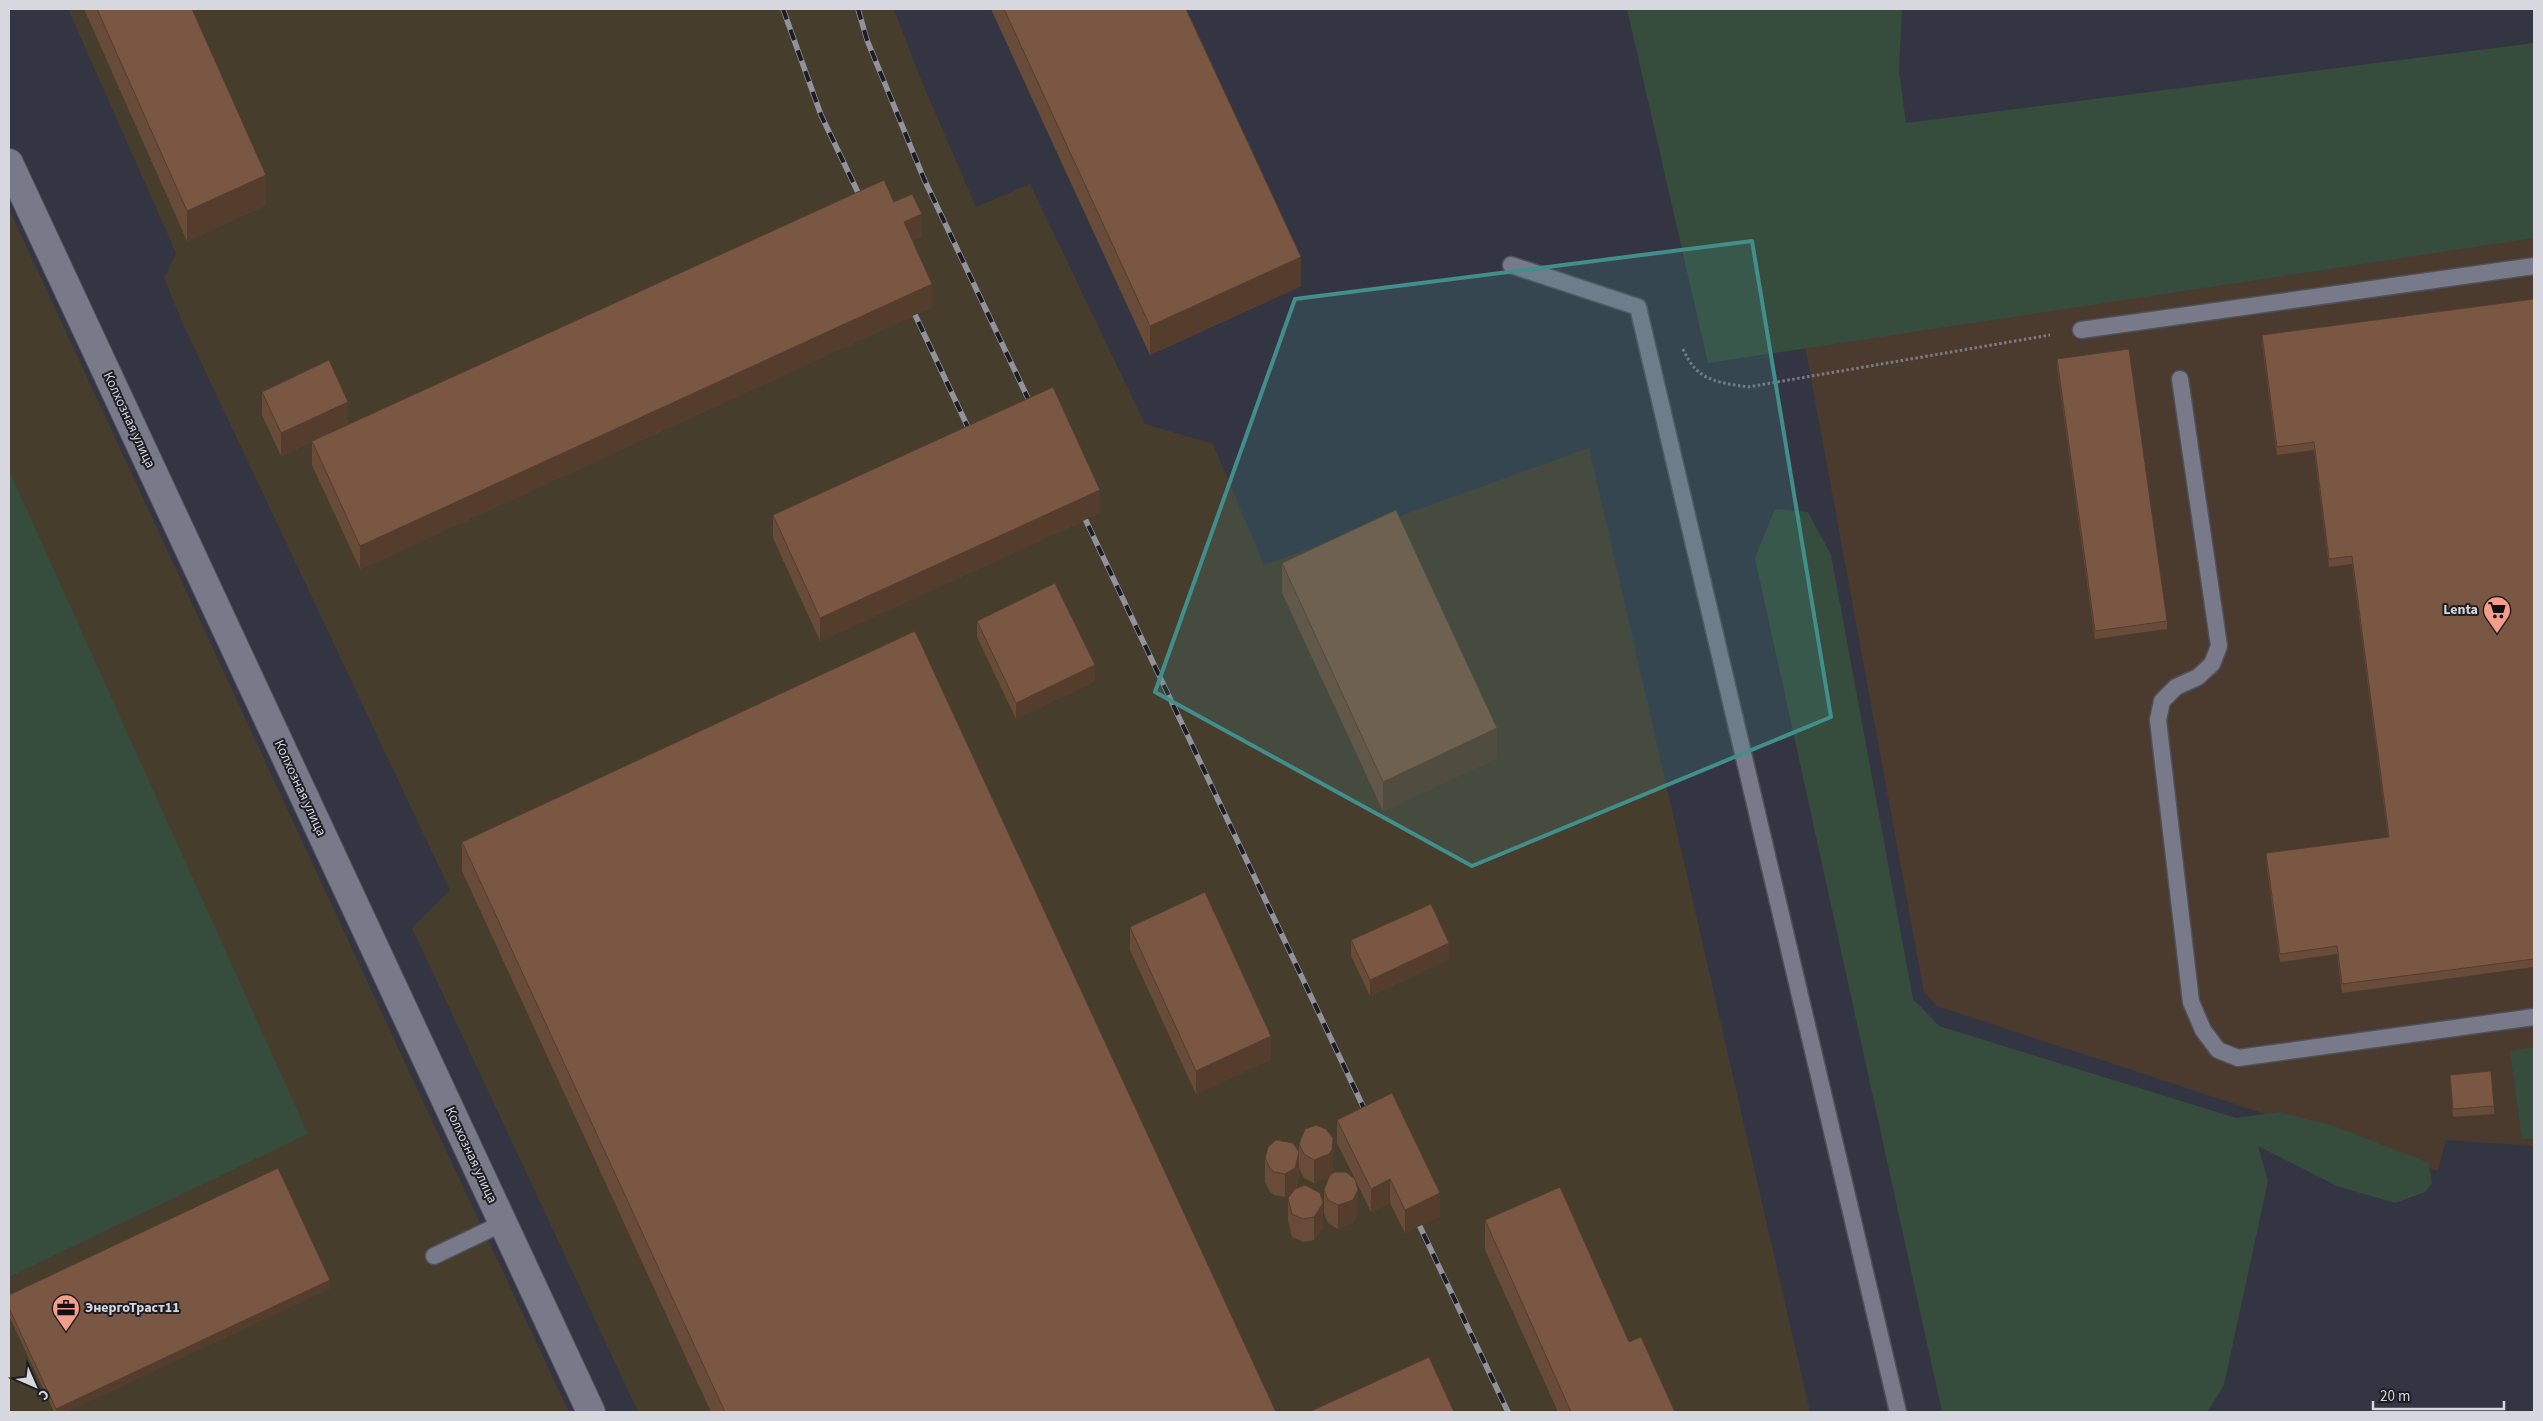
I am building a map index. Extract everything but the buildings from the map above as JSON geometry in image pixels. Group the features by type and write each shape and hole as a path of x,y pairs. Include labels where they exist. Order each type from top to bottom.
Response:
{"street":[{"name":"Колхозная улица","path":"9,163 591,1412"}],"lane":[{"path":"1512,265 1638,307 1898,1412"},
{"path":"2081,330 2534,266"},
{"path":"2180,379 2219,646 2212,664 2198,677 2176,687 2162,701 2158,720 2191,1002 2203,1030 2218,1050 2238,1058 2534,1018"},
{"path":"434,1256 503,1223"}],"path":[{"path":"1680,342 1690,366 1711,381 1748,387 2081,330"}],"highlighted area":[{"path":"1752,241 1831,717 1472,866 1155,692 1295,299"}],"shaded area":[{"path":"68,9 894,9 922,82 976,207 1030,184 1145,424 1213,444 1264,565 1589,448 1810,1412 638,1412 412,928 450,890 183,324 164,278 176,253"},
{"path":"2534,105 2534,1146 2446,1140 2438,1171 1937,1006 1924,992 1783,226"},
{"path":"9,209 413,1080 569,1412 9,1412"}],"green space":[{"path":"1627,9 1902,9 1899,71 1906,123 2534,43 2534,238 1708,363"},
{"path":"9,470 308,1134 9,1277"},
{"path":"1775,509 1808,512 1831,555 1913,999 1939,1026 2236,1118 2279,1112 2334,1126 2429,1163 2432,1183 2425,1192 2395,1203 2337,1186 2258,1146 2268,1181 2224,1385 2207,1412 1942,1412 1755,558"},
{"path":"2534,1047 2534,1139 2522,1139 2510,1051"}],"railway":[{"path":"783,9 821,115 864,205"},
{"path":"858,9 867,40 924,179 1034,411"},
{"path":"909,302 973,438"},
{"path":"1079,506 1369,1119"},
{"path":"1414,1214 1508,1412"}],"place":[{"name":"Lenta","path":"2497,634"},
{"name":"ЭнергоТраст11","path":"66,1332"}]}
